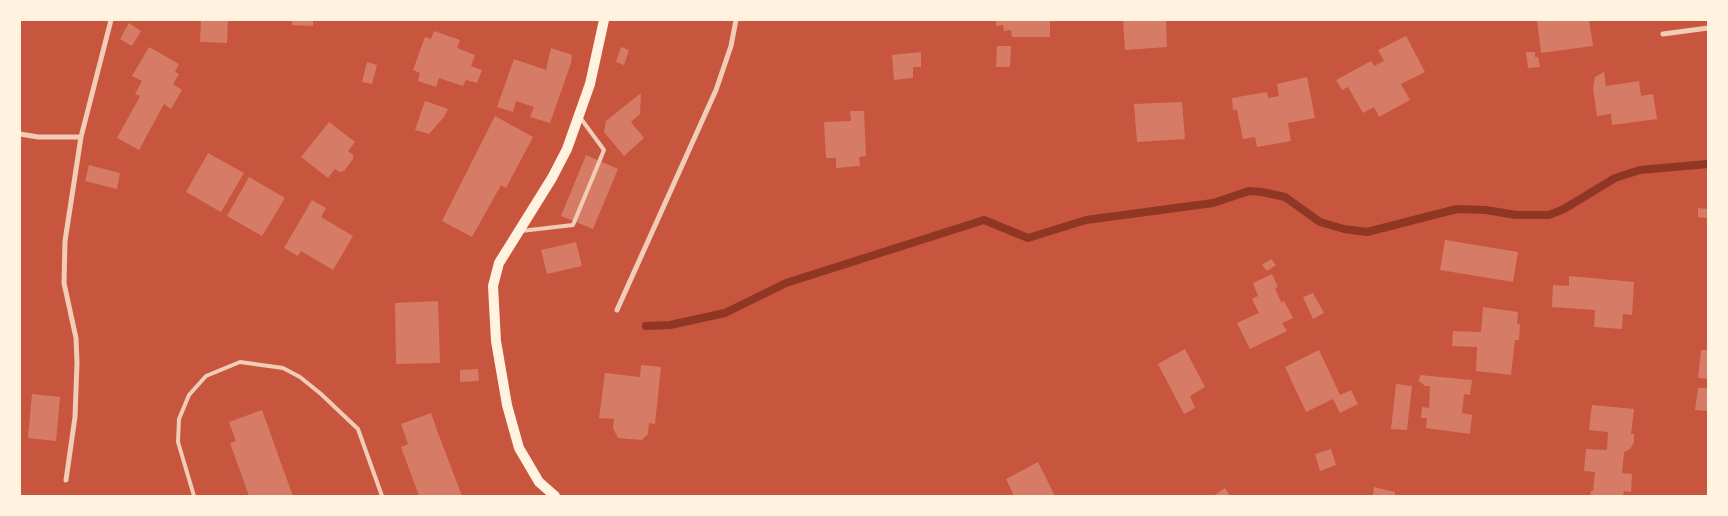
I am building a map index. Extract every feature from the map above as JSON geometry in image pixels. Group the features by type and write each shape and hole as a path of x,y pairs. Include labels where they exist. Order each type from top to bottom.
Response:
{"main road":[{"path":"556,496 539,482 519,448 507,405 496,341 493,286 499,263 552,178 567,149 590,84 604,23"}],"street":[{"path":"66,480 75,417 76,338 64,283 65,241 82,137 112,20"},
{"path":"618,310 716,90 731,46 736,20"},
{"path":"1663,34 1708,28"},
{"path":"20,134 38,137 82,137"}],"lane":[{"path":"519,231 573,225 604,150 579,116"},
{"path":"194,496 178,442 179,420 189,395 206,376 240,362 283,368 300,377 321,394 358,429 382,496"}],"building":[{"path":"201,20 228,20 227,43 200,42"},
{"path":"292,20 313,20 313,26 292,25"},
{"path":"996,20 1050,20 1050,37 1012,37 1011,30 1004,31 1003,25 996,26"},
{"path":"1123,20 1166,20 1167,47 1125,50"},
{"path":"1537,20 1589,20 1593,46 1541,53"},
{"path":"129,23 141,31 132,46 120,39"},
{"path":"434,31 460,40 457,48 475,55 471,66 482,70 477,83 466,80 463,86 439,78 436,87 418,81 420,73 413,70 425,37 431,39"},
{"path":"1406,36 1425,72 1401,84 1410,100 1379,117 1374,107 1363,113 1348,87 1342,90 1336,80 1371,61 1374,66 1384,61 1378,50"},
{"path":"997,46 1011,46 1010,67 996,67"},
{"path":"149,47 179,64 175,72 179,74 173,84 182,90 171,109 164,104 139,150 117,138 140,96 135,94 142,81 132,76"},
{"path":"621,47 629,50 624,65 616,62"},
{"path":"551,48 572,55 571,63 550,123 530,117 534,107 516,101 513,112 497,107 514,59 546,70"},
{"path":"921,52 921,67 913,67 913,78 894,80 892,55"},
{"path":"1526,52 1535,52 1535,57 1538,57 1540,67 1528,68"},
{"path":"367,62 377,65 372,84 362,82"},
{"path":"1604,72 1606,86 1639,81 1641,96 1653,94 1657,119 1612,125 1611,114 1597,116 1593,88 1595,77"},
{"path":"1307,77 1315,118 1288,123 1291,141 1257,147 1255,137 1243,139 1237,110 1233,110 1232,98 1267,92 1268,98 1279,96 1277,84"},
{"path":"641,93 640,114 631,122 644,138 624,156 604,132 606,121"},
{"path":"425,101 448,109 444,117 429,134 415,130"},
{"path":"1182,102 1185,139 1137,142 1134,104"},
{"path":"850,111 864,111 866,156 859,157 860,166 836,168 836,158 826,158 824,122 851,121"},
{"path":"495,116 533,137 506,188 501,185 472,237 442,221"},
{"path":"329,122 355,142 348,151 353,155 353,159 344,171 339,172 335,169 328,178 301,157"},
{"path":"208,153 244,173 221,212 186,192"},
{"path":"586,155 618,169 593,229 561,216"},
{"path":"89,165 120,173 117,189 85,181"},
{"path":"249,177 285,198 262,236 227,216"},
{"path":"312,200 326,208 321,217 353,236 333,270 301,251 298,256 284,248"},
{"path":"1698,208 1708,209 1708,218 1698,217"},
{"path":"1445,240 1518,252 1513,282 1440,270"},
{"path":"576,242 582,266 547,274 541,250"},
{"path":"1271,259 1276,265 1267,271 1262,265"},
{"path":"1272,274 1278,287 1275,288 1281,302 1284,301 1293,318 1282,323 1287,331 1250,349 1237,323 1259,313 1252,299 1258,296 1253,283"},
{"path":"1569,276 1634,282 1632,315 1623,314 1622,329 1594,327 1595,310 1552,307 1553,285 1569,286"},
{"path":"1313,293 1324,313 1313,319 1303,297"},
{"path":"438,301 440,363 396,364 395,303"},
{"path":"1483,307 1518,312 1517,324 1520,324 1519,340 1515,340 1511,375 1476,371 1477,347 1452,346 1453,331 1481,332"},
{"path":"1185,349 1205,387 1190,396 1195,408 1184,414 1158,364"},
{"path":"1319,350 1340,395 1351,390 1358,404 1340,413 1333,399 1306,412 1285,367"},
{"path":"1701,350 1708,350 1708,379 1698,378"},
{"path":"641,365 661,367 655,424 649,423 648,434 642,440 618,438 613,428 614,419 599,418 605,373 640,377"},
{"path":"478,369 479,381 460,382 460,370"},
{"path":"1420,375 1472,380 1470,395 1464,394 1462,413 1472,415 1470,434 1426,428 1427,418 1421,418 1422,407 1429,408 1430,386 1425,386 1419,381"},
{"path":"1396,384 1412,386 1407,430 1391,429"},
{"path":"1698,388 1708,388 1708,411 1695,410"},
{"path":"32,394 60,397 56,441 28,438"},
{"path":"1592,405 1634,409 1631,434 1634,434 1634,443 1630,449 1624,452 1622,473 1632,474 1631,492 1624,491 1623,496 1590,496 1591,491 1593,491 1595,472 1584,471 1586,449 1607,450 1608,432 1589,430"},
{"path":"262,410 293,496 249,496 230,443 236,441 229,422"},
{"path":"431,413 462,496 419,496 401,447 408,444 401,424"},
{"path":"1331,449 1336,465 1320,471 1315,454"},
{"path":"1038,462 1055,496 1014,496 1006,479"},
{"path":"1374,487 1395,492 1395,496 1373,496"},
{"path":"1225,488 1230,496 1213,496"}],"waterway":[{"path":"646,326 670,325 725,313 786,283 984,220 1028,238 1086,220 1213,203 1249,191 1285,197 1320,222 1344,229 1367,232 1457,209 1486,210 1516,215 1549,215 1564,209 1615,178 1640,170 1708,164"}]}
